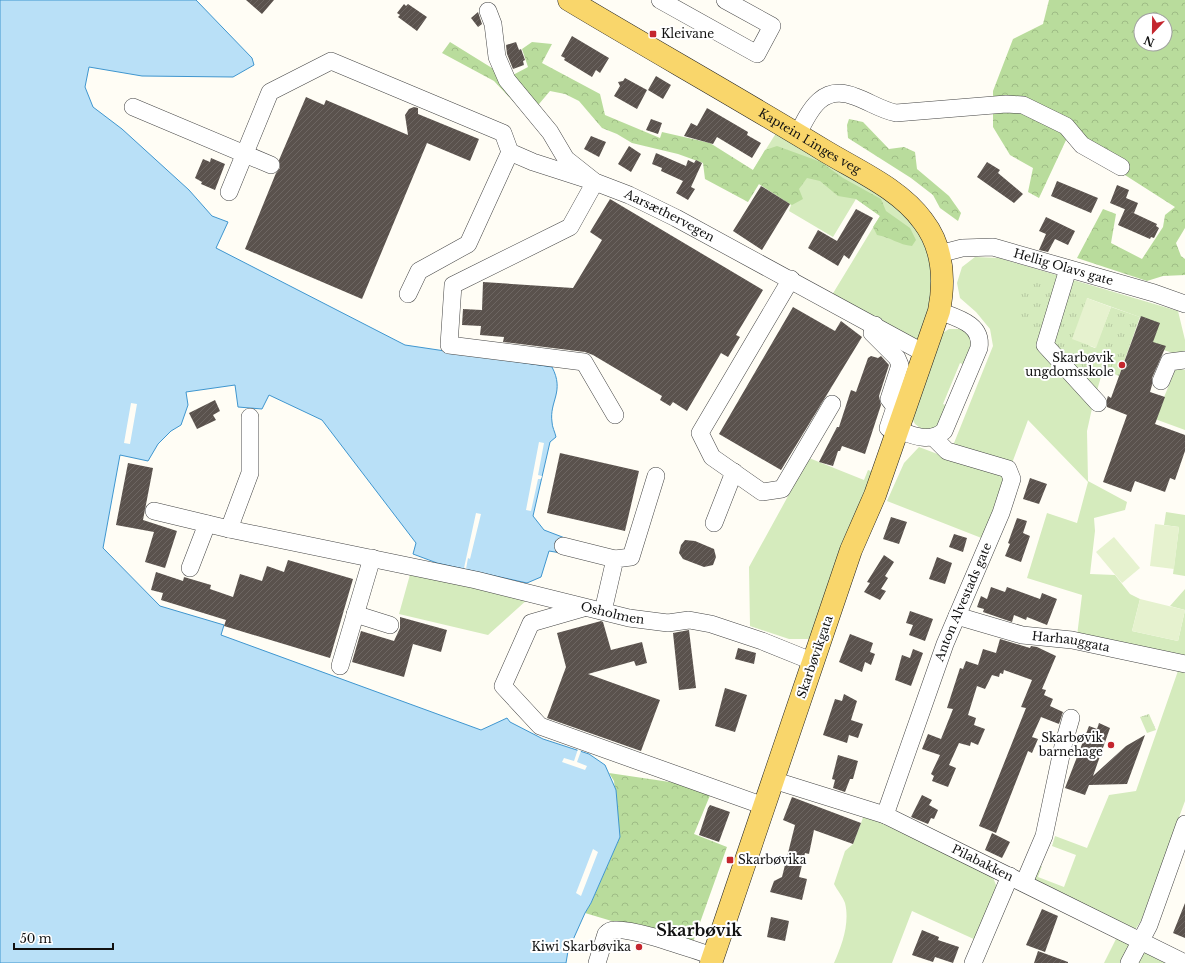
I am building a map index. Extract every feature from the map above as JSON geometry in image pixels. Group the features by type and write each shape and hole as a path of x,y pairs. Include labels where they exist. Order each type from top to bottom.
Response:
{"main road":[{"name":"Kaptein Linges veg","path":"582,3 798,134 900,198 923,221 932,234 939,254 943,279 939,311 924,353"},
{"name":"Skarbøvikgata","path":"712,960 851,550 884,470 924,353"}],"street":[{"path":"660,0 757,54 772,26 725,0"},
{"name":"Aarsæthervegen","path":"488,12 493,24 497,56 507,80 550,132 566,159 595,182 629,195 676,218 791,279 924,353"},
{"path":"228,192 270,92 331,61 503,133 510,152 468,244 420,271 408,294"},
{"path":"798,134 812,107 822,98 836,93 856,96 886,111 896,113 1006,104 1023,105 1034,109 1066,126 1082,145 1121,167"},
{"path":"133,107 271,165"},
{"path":"510,152 533,162 595,182 570,227 453,285 449,345 584,362 615,415"},
{"name":"Hellig Olavs gate","path":"939,254 962,248 993,247 1154,293 1185,304"},
{"path":"1068,269 1045,345 1098,403"},
{"path":"791,279 700,433 712,457 762,492 782,489 832,404"},
{"path":"898,430 916,436 933,438 944,431 975,360 980,345 977,333 973,327 939,311"},
{"path":"875,325 872,334 897,358 900,365 889,399 895,407 877,461 884,470"},
{"path":"1161,381 1169,362 1185,360"},
{"path":"229,529 250,473 250,417"},
{"name":"Anton Alvestads gate","path":"885,815 957,616 994,530 1010,487 1011,474 1008,468 948,451 933,438"},
{"path":"714,524 734,472"},
{"path":"563,546 615,559 632,557 656,476"},
{"name":"Osholmen","path":"154,511 229,529 476,580 584,608 668,624 689,620 711,624 762,641 814,662"},
{"path":"190,568 207,524"},
{"path":"340,666 372,558"},
{"path":"603,611 615,559"},
{"path":"584,608 531,623 503,686 540,726 764,806"},
{"path":"355,614 390,625"},
{"name":"Harhauggata","path":"957,616 1022,635 1072,640 1101,645 1185,664"},
{"path":"973,963 1017,880 1044,836 1063,746 1071,718"},
{"name":"Pilabakken","path":"773,780 885,815 1140,939 1185,963"},
{"path":"1129,963 1140,939 1149,925 1185,824"},
{"path":"598,963 606,934 612,930 621,930 644,935 712,960"}],"green space":[{"path":"1049,0 1185,0 1185,228 1176,243 1181,256 1185,259 1185,275 1163,276 1147,281 1077,258 1103,209 1116,214 1111,243 1142,259 1163,227 1165,215 1175,207 1067,138 1039,198 1028,192 1033,168 1010,155 993,127 993,91 1013,39 1043,24"},
{"path":"450,42 500,73 511,76 528,67 522,49 532,42 552,44 542,63 600,94 605,115 660,138 662,132 710,143 753,170 765,150 777,146 821,162 843,178 881,199 886,211 910,228 916,240 912,246 877,235 873,227 880,216 856,199 838,196 820,181 807,178 799,189 803,199 792,205 759,184 748,202 705,179 703,163 678,154 632,143 617,134 602,128 579,101 565,94 550,91 528,117 494,81 442,53"},
{"path":"849,119 863,122 889,149 904,147 915,152 917,169 949,196 961,213 958,221 940,208 933,195 911,178 848,138 847,125"},
{"path":"778,130 894,199 923,232 936,278 920,344 832,295 880,216 856,199 833,237 789,211 791,205 759,184 753,170"},
{"path":"975,257 999,258 1178,311 1185,340 1185,351 1176,354 1151,346 1159,324 1087,298 1093,404 1087,431 1088,481 1127,502 1125,510 1094,518 1095,531 1090,574 1115,575 1130,594 1140,599 1132,631 1178,641 1185,610 1185,660 1077,636 1082,595 1027,578 1047,513 1077,523 1088,482 1028,420 984,539 887,501 904,463 919,447 948,458 993,346 990,329 976,312 960,298 957,283 962,267"},
{"path":"1025,279 1087,298 1072,339 1095,348 1111,307 1140,317 1119,376 1103,370 1093,404 1014,315"},
{"path":"1087,298 1111,307 1096,348 1072,339"},
{"path":"949,329 960,329 974,337 967,366 960,363 943,404 950,407 938,428 924,431 915,424 909,413 941,334"},
{"path":"1176,368 1185,370 1185,430 1155,419"},
{"path":"809,458 864,480 868,470 876,473 814,639 789,639 750,626 749,567"},
{"path":"1166,512 1185,515 1185,576 1173,574 1179,527 1164,525"},
{"path":"1155,524 1179,527 1174,569 1150,566"},
{"path":"1114,537 1140,568 1122,583 1096,552"},
{"path":"411,571 528,599 488,635 399,614"},
{"path":"1185,589 1185,610 1170,606"},
{"path":"1140,599 1185,610 1178,641 1132,631"},
{"path":"1179,668 1185,670 1185,801 1141,921 1134,931 1032,879 1036,868 1042,866 1038,877 1064,887 1076,855 1052,846 1055,836 1087,848 1109,795 1136,791"},
{"path":"1149,714 1156,730 1147,733 1140,717"},
{"path":"609,773 690,785 711,793 694,834 727,847 692,945 585,913 591,903 620,837 614,781"},
{"path":"864,815 992,875 996,885 995,893 976,940 912,911 892,963 834,963 840,949 847,918 845,903 834,884 845,851 853,844"},
{"path":"1117,937 1129,945 1125,963 1104,963"},
{"path":"1142,948 1170,963 1135,963"}],"water":[{"path":"0,0 196,0 252,58 254,65 233,77 142,76 89,67 85,87 93,107 122,129 189,190 212,216 228,222 216,248 405,345 552,367 557,383 552,415 552,426 556,437 550,442 533,516 544,530 565,538 561,553 549,551 541,577 527,583 437,563 413,554 416,543 322,420 269,395 262,409 238,407 235,385 186,392 188,405 181,425 171,431 158,444 148,461 120,455 103,548 160,606 224,625 221,635 481,730 507,718 510,722 543,739 589,754 605,765 616,790 620,837 568,951 566,963 0,963"}],"pier":[{"path":"131,403 137,404 130,444 124,443"},
{"path":"539,442 544,443 538,475 542,476 541,479 538,479 531,511 526,510"},
{"path":"476,513 481,514 470,559 468,558 466,569 464,568"},
{"path":"578,749 581,751 577,762 587,766 585,770 562,762 564,758 574,761"},
{"path":"593,849 598,852 581,896 576,893"}],"building":[{"path":"246,0 274,0 262,14"},
{"path":"404,4 406,6 408,4 427,17 417,31 398,17 400,15 397,13"},
{"path":"478,12 482,24 478,27 471,18"},
{"path":"572,36 609,58 600,73 596,70 592,77 564,60 565,58 561,56"},
{"path":"516,42 519,50 521,49 525,60 523,61 524,65 513,69 507,54 506,45"},
{"path":"656,76 671,85 663,99 648,90"},
{"path":"625,78 647,90 637,109 614,96 620,86 618,82 623,81"},
{"path":"306,97 324,105 326,100 408,135 405,115 409,109 414,107 418,108 418,114 479,139 470,161 427,143 362,299 245,249 276,173 280,168 279,160"},
{"path":"707,108 748,132 747,135 761,143 752,158 717,137 713,144 684,136 691,123 697,126"},
{"path":"651,119 662,123 658,134 646,130"},
{"path":"591,136 606,142 599,157 584,149"},
{"path":"629,146 641,154 631,172 618,164"},
{"path":"656,153 686,166 688,160 694,163 696,160 702,163 691,187 695,189 688,200 676,193 683,181 661,171 662,168 652,164"},
{"path":"211,158 225,164 215,190 201,184 202,182 195,178 203,159 210,162"},
{"path":"987,162 1000,170 998,173 1023,194 1014,203 977,177"},
{"path":"1057,181 1098,198 1091,213 1051,196"},
{"path":"1117,185 1129,190 1126,198 1138,203 1134,213 1110,203"},
{"path":"761,186 790,204 762,250 733,231"},
{"path":"610,199 763,290 736,335 740,337 728,357 721,353 687,411 673,402 670,406 660,400 662,396 593,355 585,352 503,342 504,337 480,335 481,326 462,325 463,309 482,310 483,282 573,288 602,240 590,232"},
{"path":"856,209 873,218 849,259 844,255 838,266 808,248 818,230 837,241"},
{"path":"1125,209 1157,224 1156,226 1159,228 1154,238 1151,237 1150,239 1118,225"},
{"path":"1046,217 1075,231 1068,245 1055,239 1048,252 1039,250 1046,234 1039,231"},
{"path":"793,307 835,331 841,321 862,337 781,470 719,434"},
{"path":"1141,316 1160,323 1153,342 1166,346 1152,378 1150,392 1165,397 1155,424 1185,435 1185,451 1175,480 1170,478 1165,492 1135,481 1131,492 1103,482 1127,415 1107,407 1107,399 1108,396 1111,398"},
{"path":"871,356 878,358 881,356 889,365 879,396 881,405 865,454 842,446 840,451 838,451 833,466 819,462 837,427 839,427 851,390 856,392 868,358"},
{"path":"215,400 220,411 213,415 216,420 197,429 189,413"},
{"path":"560,453 639,471 625,531 547,513"},
{"path":"128,463 153,468 143,520 177,531 165,568 145,562 154,532 116,525"},
{"path":"1030,478 1047,484 1039,504 1023,499"},
{"path":"891,517 907,522 899,544 883,539"},
{"path":"1017,518 1027,521 1023,533 1030,536 1021,562 1005,556"},
{"path":"954,534 967,538 963,552 949,547"},
{"path":"685,540 695,541 714,549 716,557 713,565 704,567 683,559 679,553 681,545"},
{"path":"884,555 894,562 885,576 888,578 881,589 886,591 880,600 864,592 870,583 867,582"},
{"path":"937,557 952,563 945,584 929,579"},
{"path":"288,560 353,579 330,658 224,626 226,620 161,600 163,593 151,590 156,572 183,581 184,577 211,585 210,589 233,597 240,574 262,581 267,566 284,572"},
{"path":"991,587 1005,592 1007,587 1040,599 1042,593 1057,599 1047,625 1027,617 1026,620 1014,615 1012,622 983,612 984,609 977,607 981,596 987,599"},
{"path":"910,611 933,619 925,641 909,635 913,625 906,623"},
{"path":"400,617 447,630 441,652 413,644 404,677 352,662 361,631 394,641 400,628"},
{"path":"601,621 603,622 611,650 642,642 647,663 636,666 634,661 588,674 660,700 641,751 547,718 566,667 557,633"},
{"path":"689,630 696,688 679,690 673,633"},
{"path":"850,634 873,643 870,652 875,654 871,665 865,662 862,672 839,662"},
{"path":"1000,639 1030,648 1031,646 1037,647 1056,656 1042,689 1046,690 1044,695 1053,699 1050,706 1063,712 1059,724 1041,717 1032,737 1038,739 1032,753 1028,751 996,833 979,826 1026,708 1021,707 1032,680 1004,670 1003,674 1000,673 999,677 992,675 985,689 977,686 968,715 976,718 974,725 985,729 978,745 971,742 970,746 959,743 949,765 956,768 948,787 932,781 934,776 931,774 940,755 922,749 928,734 941,739 953,709 947,708 960,668 963,669 966,661 978,665 983,649 996,653"},
{"path":"738,648 756,653 754,664 735,659"},
{"path":"913,649 923,653 911,686 895,680 902,655 910,658"},
{"path":"725,688 747,695 735,732 715,726"},
{"path":"844,694 857,701 851,720 863,724 858,738 849,735 847,743 823,735 835,699 842,701"},
{"path":"1099,723 1110,728 1093,776 1126,746 1145,735 1127,784 1089,785 1085,795 1065,788 1089,726 1097,729"},
{"path":"838,755 858,761 853,779 850,779 845,792 833,788 835,780 832,779"},
{"path":"922,795 932,800 929,805 938,810 934,819 931,818 928,824 911,817"},
{"path":"792,797 861,823 853,844 814,830 809,854 805,853 799,877 807,879 802,900 770,892 774,881 782,877 795,825 783,820"},
{"path":"710,805 730,812 719,842 699,835"},
{"path":"992,833 1010,842 1002,858 985,850"},
{"path":"1185,903 1185,938 1173,933"},
{"path":"1042,909 1058,916 1045,952 1026,945"},
{"path":"771,917 789,921 785,941 767,937"},
{"path":"922,930 939,937 938,940 959,947 953,963 935,957 933,962 912,955"},
{"path":"1038,951 1068,962 1068,963 1034,963"}],"place":[{"name":"Kleivane","path":"653,34"},
{"name":"Skarbøvik ungdomsskole","path":"1122,365"},
{"name":"Skarbøvik barnehage","path":"1111,745"},
{"name":"Skarbøvika","path":"730,860"},
{"name":"Kiwi Skarbøvika","path":"639,947"}],"district":[{"name":"Skarbøvik","path":"699,930"}]}
